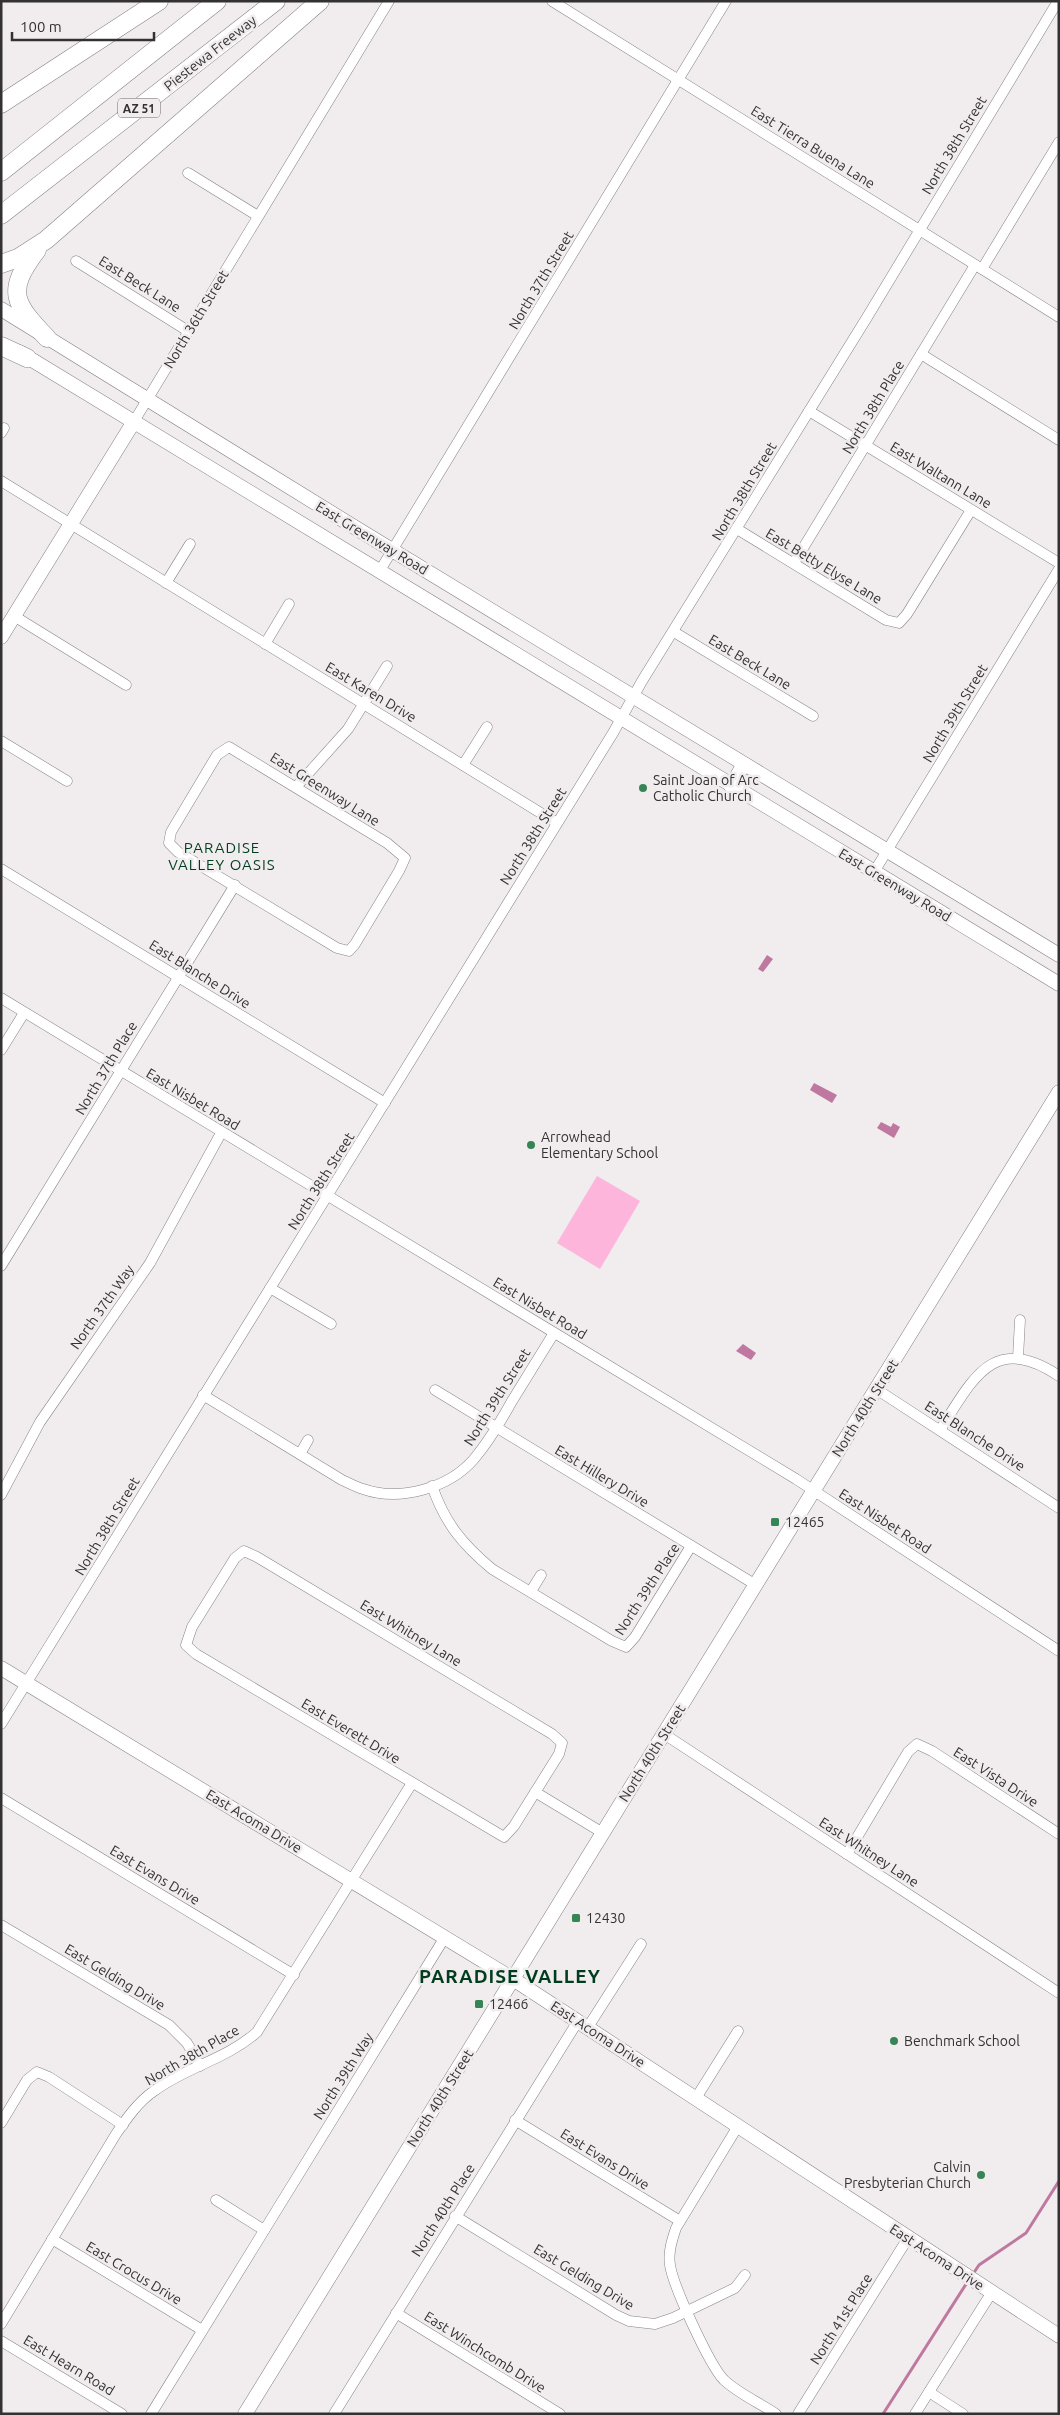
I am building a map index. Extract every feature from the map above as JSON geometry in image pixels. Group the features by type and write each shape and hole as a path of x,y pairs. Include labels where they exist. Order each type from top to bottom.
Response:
{"highway":[{"path":"1,104 159,1"},
{"name":"AZ 51","path":"1,172 217,1"},
{"name":"Piestewa Freeway","path":"1,215 276,1"},
{"path":"1,264 18,258 46,240 320,1"},
{"path":"46,240 21,274 17,292 24,313 48,338"},
{"path":"1,346 27,358"}],"main road":[{"name":"East Greenway Road","path":"1,309 392,550 1059,955"},
{"name":"East Greenway Road","path":"1,341 133,423 1059,984"},
{"name":"North 36th Street","path":"1,637 133,423"},
{"path":"731,786 744,764"},
{"name":"North 40th Street","path":"245,2414 1059,1092"},
{"name":"East Acoma Drive","path":"1,1668 513,1979 988,2290 1057,2332"}],"street":[{"name":"North 36th Street","path":"133,423 389,1"},
{"name":"East Tierra Buena Lane","path":"552,1 1059,317"},
{"name":"North 37th Street","path":"379,572 726,1"},
{"name":"North 38th Street","path":"27,1683 621,719 1058,1"},
{"name":"North 38th Place","path":"794,563 921,354 1059,142"},
{"path":"188,173 258,216"},
{"name":"East Beck Lane","path":"76,261 188,331"},
{"path":"921,354 1059,440"},
{"name":"East Waltann Lane","path":"809,411 1059,563"},
{"name":"East Karen Drive","path":"1,481 557,823"},
{"name":"East Betty Elyse Lane","path":"737,529 886,620 899,623 907,614 970,510"},
{"path":"166,583 190,544"},
{"name":"North 39th Street","path":"874,872 1059,569"},
{"path":"265,644 289,604"},
{"path":"14,616 126,684"},
{"name":"East Beck Lane","path":"674,632 813,716"},
{"path":"296,787 348,729 387,666"},
{"path":"464,765 487,727"},
{"path":"1,741 67,781"},
{"name":"East Greenway Lane","path":"229,748 296,787 387,843 405,858 400,871 349,951 337,948 178,852 169,843 171,832 217,755 229,748"},
{"name":"East Blanche Drive","path":"1,869 385,1103"},
{"name":"North 37th Place","path":"1,1266 235,885"},
{"name":"East Nisbet Road","path":"1,998 813,1490 1059,1651"},
{"path":"1,1050 24,1012"},
{"name":"North 37th Way","path":"1,1495 40,1422 155,1255 221,1133"},
{"path":"270,1288 331,1324"},
{"path":"1018,1358 1020,1320"},
{"name":"North 39th Street","path":"203,1395 300,1454 363,1489 380,1493 416,1492 445,1482 474,1459 496,1428 554,1333"},
{"path":"940,1430 976,1377 996,1362 1018,1358 1035,1361 1059,1376"},
{"name":"East Blanche Drive","path":"876,1389 1059,1508"},
{"name":"East Hillery Drive","path":"435,1390 756,1585"},
{"path":"300,1454 308,1440"},
{"path":"432,1486 438,1503 452,1530 464,1545 492,1569 531,1591 541,1575"},
{"name":"North 39th Place","path":"531,1591 612,1641 626,1646 635,1637 691,1546"},
{"name":"East Everett Drive","path":"244,1551 235,1558 192,1627 186,1645 196,1654 504,1837 514,1826 535,1792"},
{"name":"East Whitney Lane","path":"244,1551 266,1562 552,1734 562,1743 559,1754 535,1792"},
{"path":"1,1724 27,1683"},
{"name":"East Whitney Lane","path":"664,1734 1059,1992"},
{"name":"East Vista Drive","path":"847,1854 908,1752 917,1744 932,1751 1059,1834"},
{"name":"North 38th Place","path":"1,2324 123,2124 153,2091 228,2053 257,2032 412,1783"},
{"path":"535,1792 603,1833"},
{"name":"East Evans Drive","path":"1,1798 294,1974"},
{"name":"East Gelding Drive","path":"1,1925 169,2025 187,2043 200,2066"},
{"name":"North 39th Way","path":"151,2414 445,1937"},
{"name":"North 40th Place","path":"338,2412 396,2313 515,2120 641,1944"},
{"path":"696,2098 738,2031"},
{"path":"1,2123 27,2080 36,2072 49,2077 123,2124"},
{"name":"East Evans Drive","path":"515,2120 680,2221"},
{"path":"738,2126 680,2221 672,2240 670,2263 687,2312 711,2360 724,2380 776,2414"},
{"path":"216,2200 264,2230"},
{"name":"East Gelding Drive","path":"455,2216 629,2321 655,2324 687,2312 735,2288 745,2275"},
{"name":"North 41st Place","path":"798,2414 908,2238"},
{"name":"East Crocus Drive","path":"52,2239 202,2330"},
{"path":"915,2414 988,2290"},
{"name":"East Winchcomb Drive","path":"396,2313 560,2414"},
{"name":"East Hearn Road","path":"1,2341 122,2414"},
{"path":"929,2392 963,2414"}],"shaded area":[{"path":"767,955 773,959 763,972 758,969"},
{"path":"814,1083 837,1095 832,1103 810,1090"},
{"path":"881,1122 891,1127 893,1123 900,1127 894,1138 877,1128"},
{"path":"597,1176 640,1201 600,1269 557,1243"},
{"path":"743,1344 756,1353 751,1360 736,1351"}],"waterway":[{"path":"973,2274 979,2265 1026,2233 1059,2181"},
{"path":"883,2414 968,2281"}],"place":[{"name":"Saint Joan of Arc Catholic Church","path":"643,788"},
{"name":"Arrowhead Elementary School","path":"531,1145"},
{"name":"12465","path":"775,1522"},
{"name":"12430","path":"576,1918"},
{"name":"12466","path":"479,2004"},
{"name":"Benchmark School","path":"894,2041"},
{"name":"Calvin Presbyterian Church","path":"981,2175"}],"district":[{"name":"PARADISE VALLEY OASIS","path":"222,856"},
{"name":"PARADISE VALLEY","path":"510,1976"}]}
